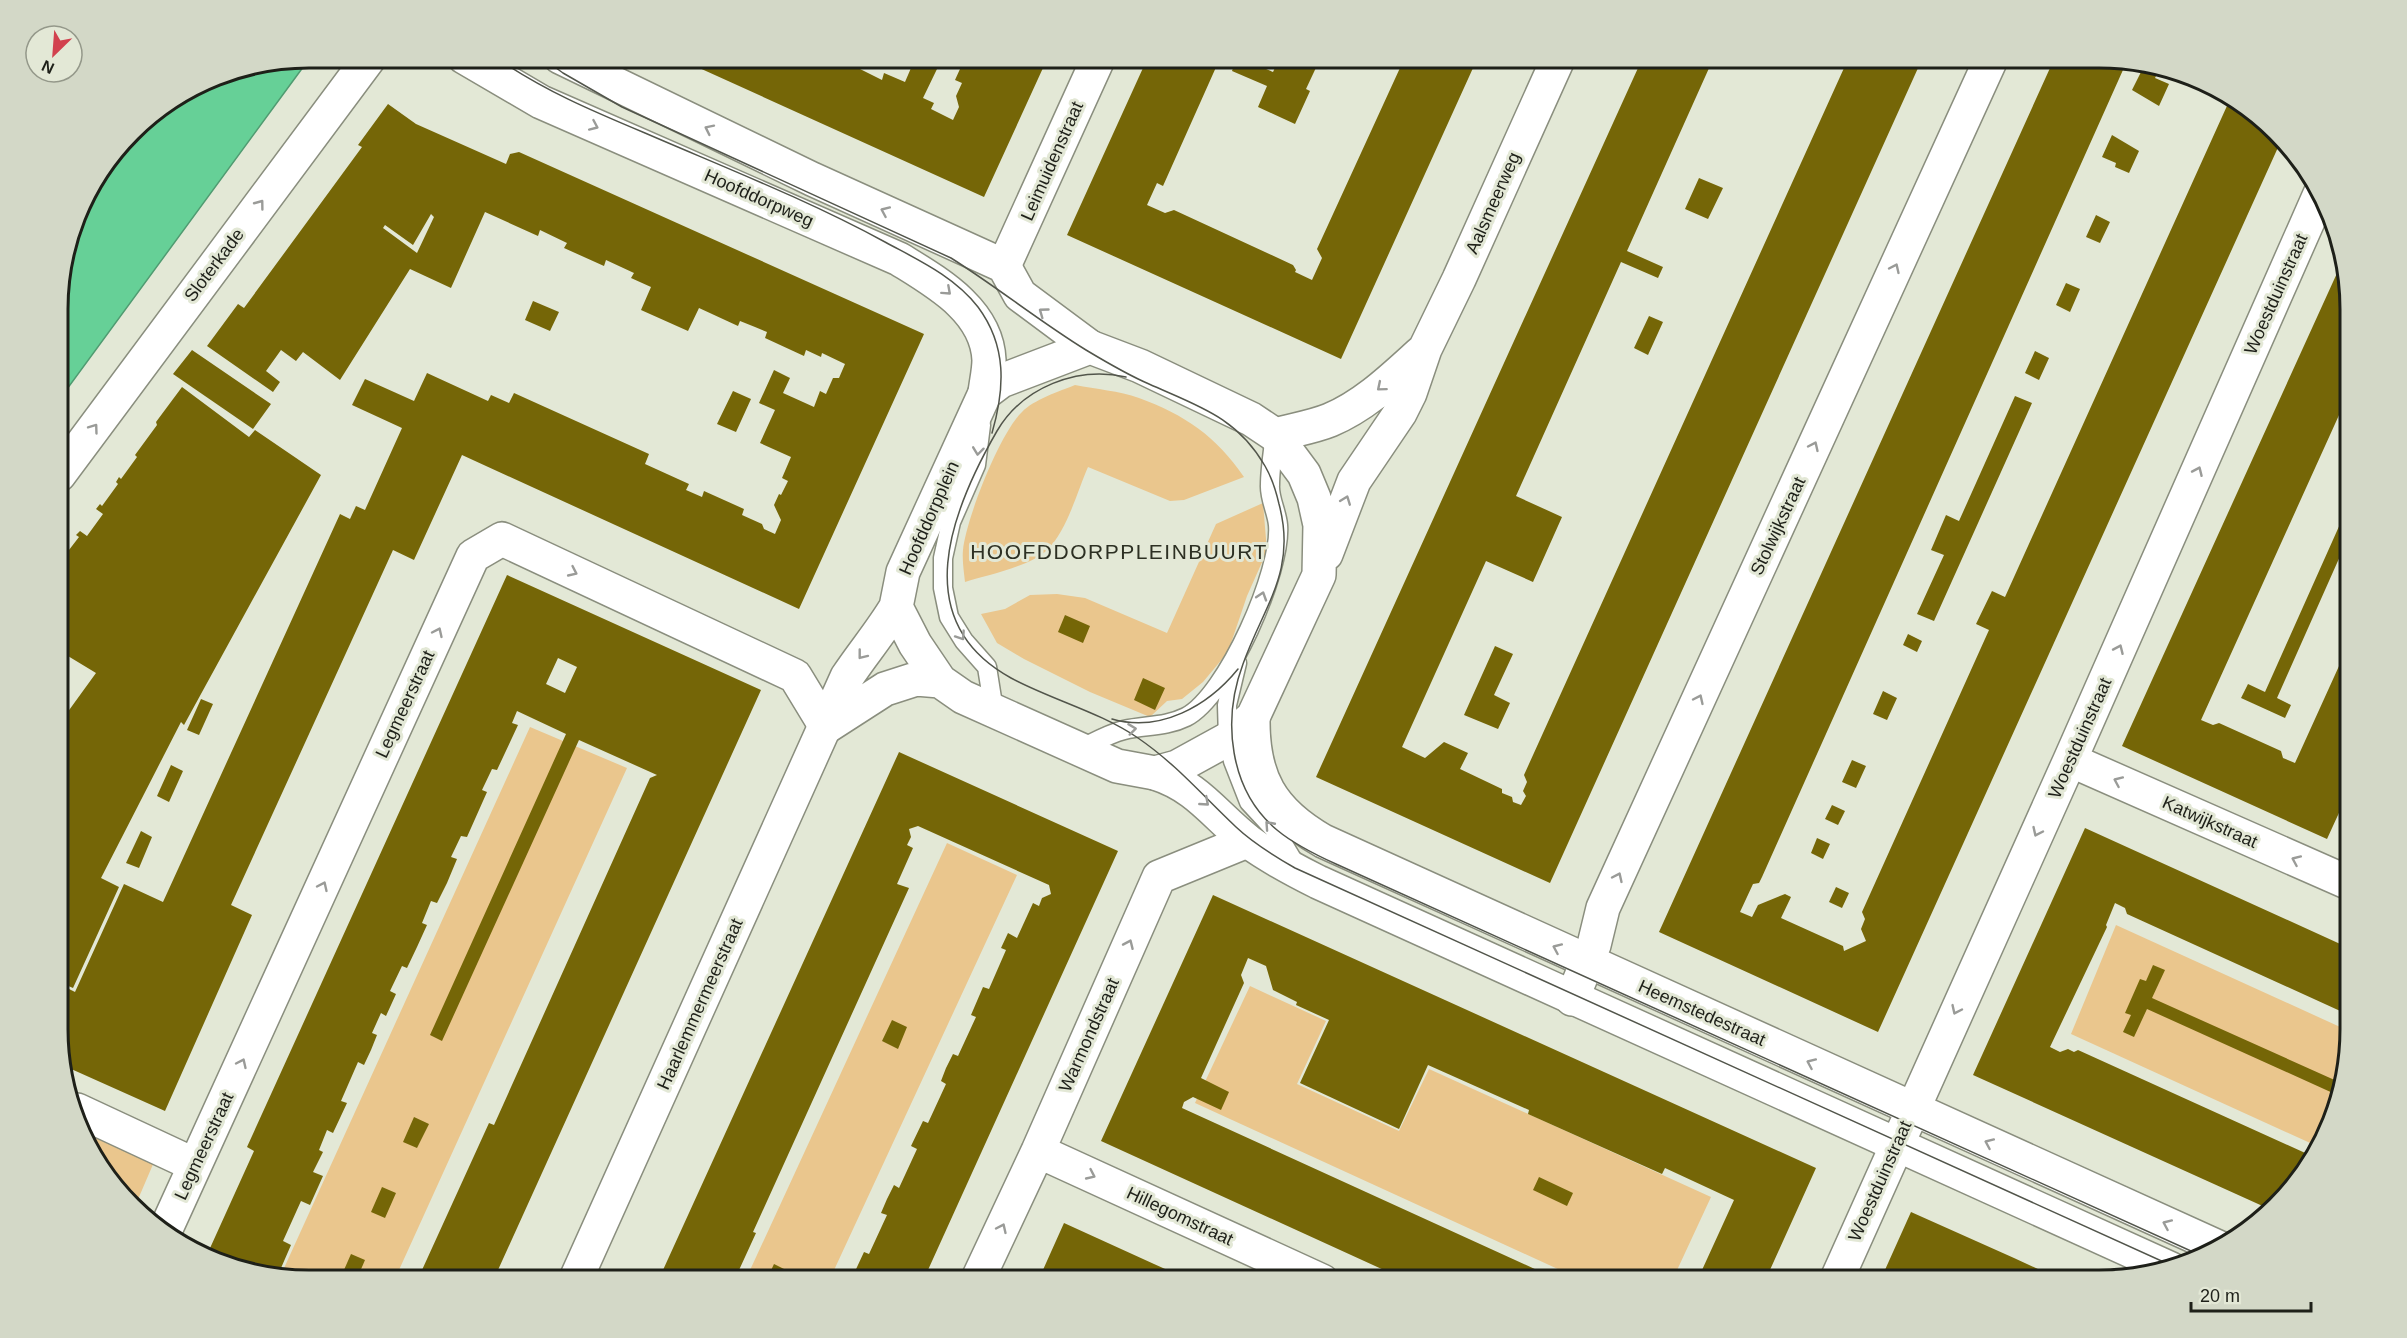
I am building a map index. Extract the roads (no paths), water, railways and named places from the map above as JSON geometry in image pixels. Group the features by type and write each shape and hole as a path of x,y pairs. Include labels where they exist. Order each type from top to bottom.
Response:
{"street":[{"name":"Sloterkade","path":"68,463 362,68"},
{"name":"Hoofddorpweg","path":"483,68 541,102 899,259 946,288 970,314 983,333 989,360 985,393"},
{"path":"583,68 812,179 1004,266 1020,295 1090,347 1140,366 1251,418 1275,435 1304,474 1314,498 1320,525 1319,575 1253,717 1228,739 1176,767 1155,773"},
{"name":"Leimuidenstraat","path":"1004,266 1094,68"},
{"name":"Aalsmeerweg","path":"1319,575 1347,496 1354,481 1400,413 1410,393 1425,349 1554,68"},
{"name":"Stolwijkstraat","path":"1572,999 1593,946 1603,908 1987,68"},
{"name":"Woestduinstraat","path":"1841,1270 1918,1094 2070,760 2316,204"},
{"path":"985,393 1001,381 1090,347"},
{"name":"Aalsmeerweg","path":"1275,435 1328,421 1349,411 1379,390 1425,349"},
{"name":"Hoofddorpplein","path":"896,607 903,572 985,393"},
{"name":"Legmeerstraat","path":"168,1225 473,556 502,539 795,676 826,727"},
{"path":"896,607 915,644 940,681 963,697 1117,766 1155,773 1187,786 1247,841 1301,874 1572,999 1891,1158 2156,1263"},
{"name":"Haarlemmermeerstraat","path":"581,1270 847,677 862,654 879,636 896,607"},
{"path":"826,727 885,688 916,679 940,681"},
{"name":"Heemstedestraat","path":"1253,717 1253,741 1262,782 1267,792 1287,816 1303,830 1323,841 1593,946 1918,1094 2210,1243"},
{"name":"Katwijkstraat","path":"2070,760 2340,879"},
{"name":"Warmondstraat","path":"982,1270 1038,1151 1159,877 1247,841"},
{"path":"82,1112 195,1165"},
{"name":"Hillegomstraat","path":"1038,1151 1298,1270"}],"lane":[{"name":"Hoofddorpplein","path":"985,393 976,465 951,522 943,558 943,588 949,617 964,641 987,667 994,711"},
{"path":"1078,750 1123,730 1160,726 1187,716 1207,701 1240,650 1256,615 1272,566 1278,526 1269,486 1275,435"},
{"path":"1240,650 1227,705 1228,739 1233,761 1249,802 1274,829 1301,874"}],"tram line":[{"path":"513,68 587,108 826,212 910,255 958,286 978,307 987,322 999,352 1001,384 992,433"},
{"path":"556,68 622,107 951,258 1086,350 1133,377 1215,415 1242,436 1254,449 1274,485 1283,528 1284,549 1276,587 1251,643 1236,686 1232,731 1234,753 1248,795 1261,814 1277,830 1328,861 2192,1252"},
{"path":"1126,377 1107,374 1089,375 1053,383 1036,392 1021,402 1008,416 980,462 965,495 954,529 948,563 949,596 958,627 979,654 1011,678 1092,713 1138,738 1177,769 1243,833 1295,868 2163,1262"},
{"path":"1112,719 1148,722 1182,713 1198,705 1238,669"}],"district":[{"name":"HOOFDDORPPLEINBUURT","path":"1119,552"}]}
